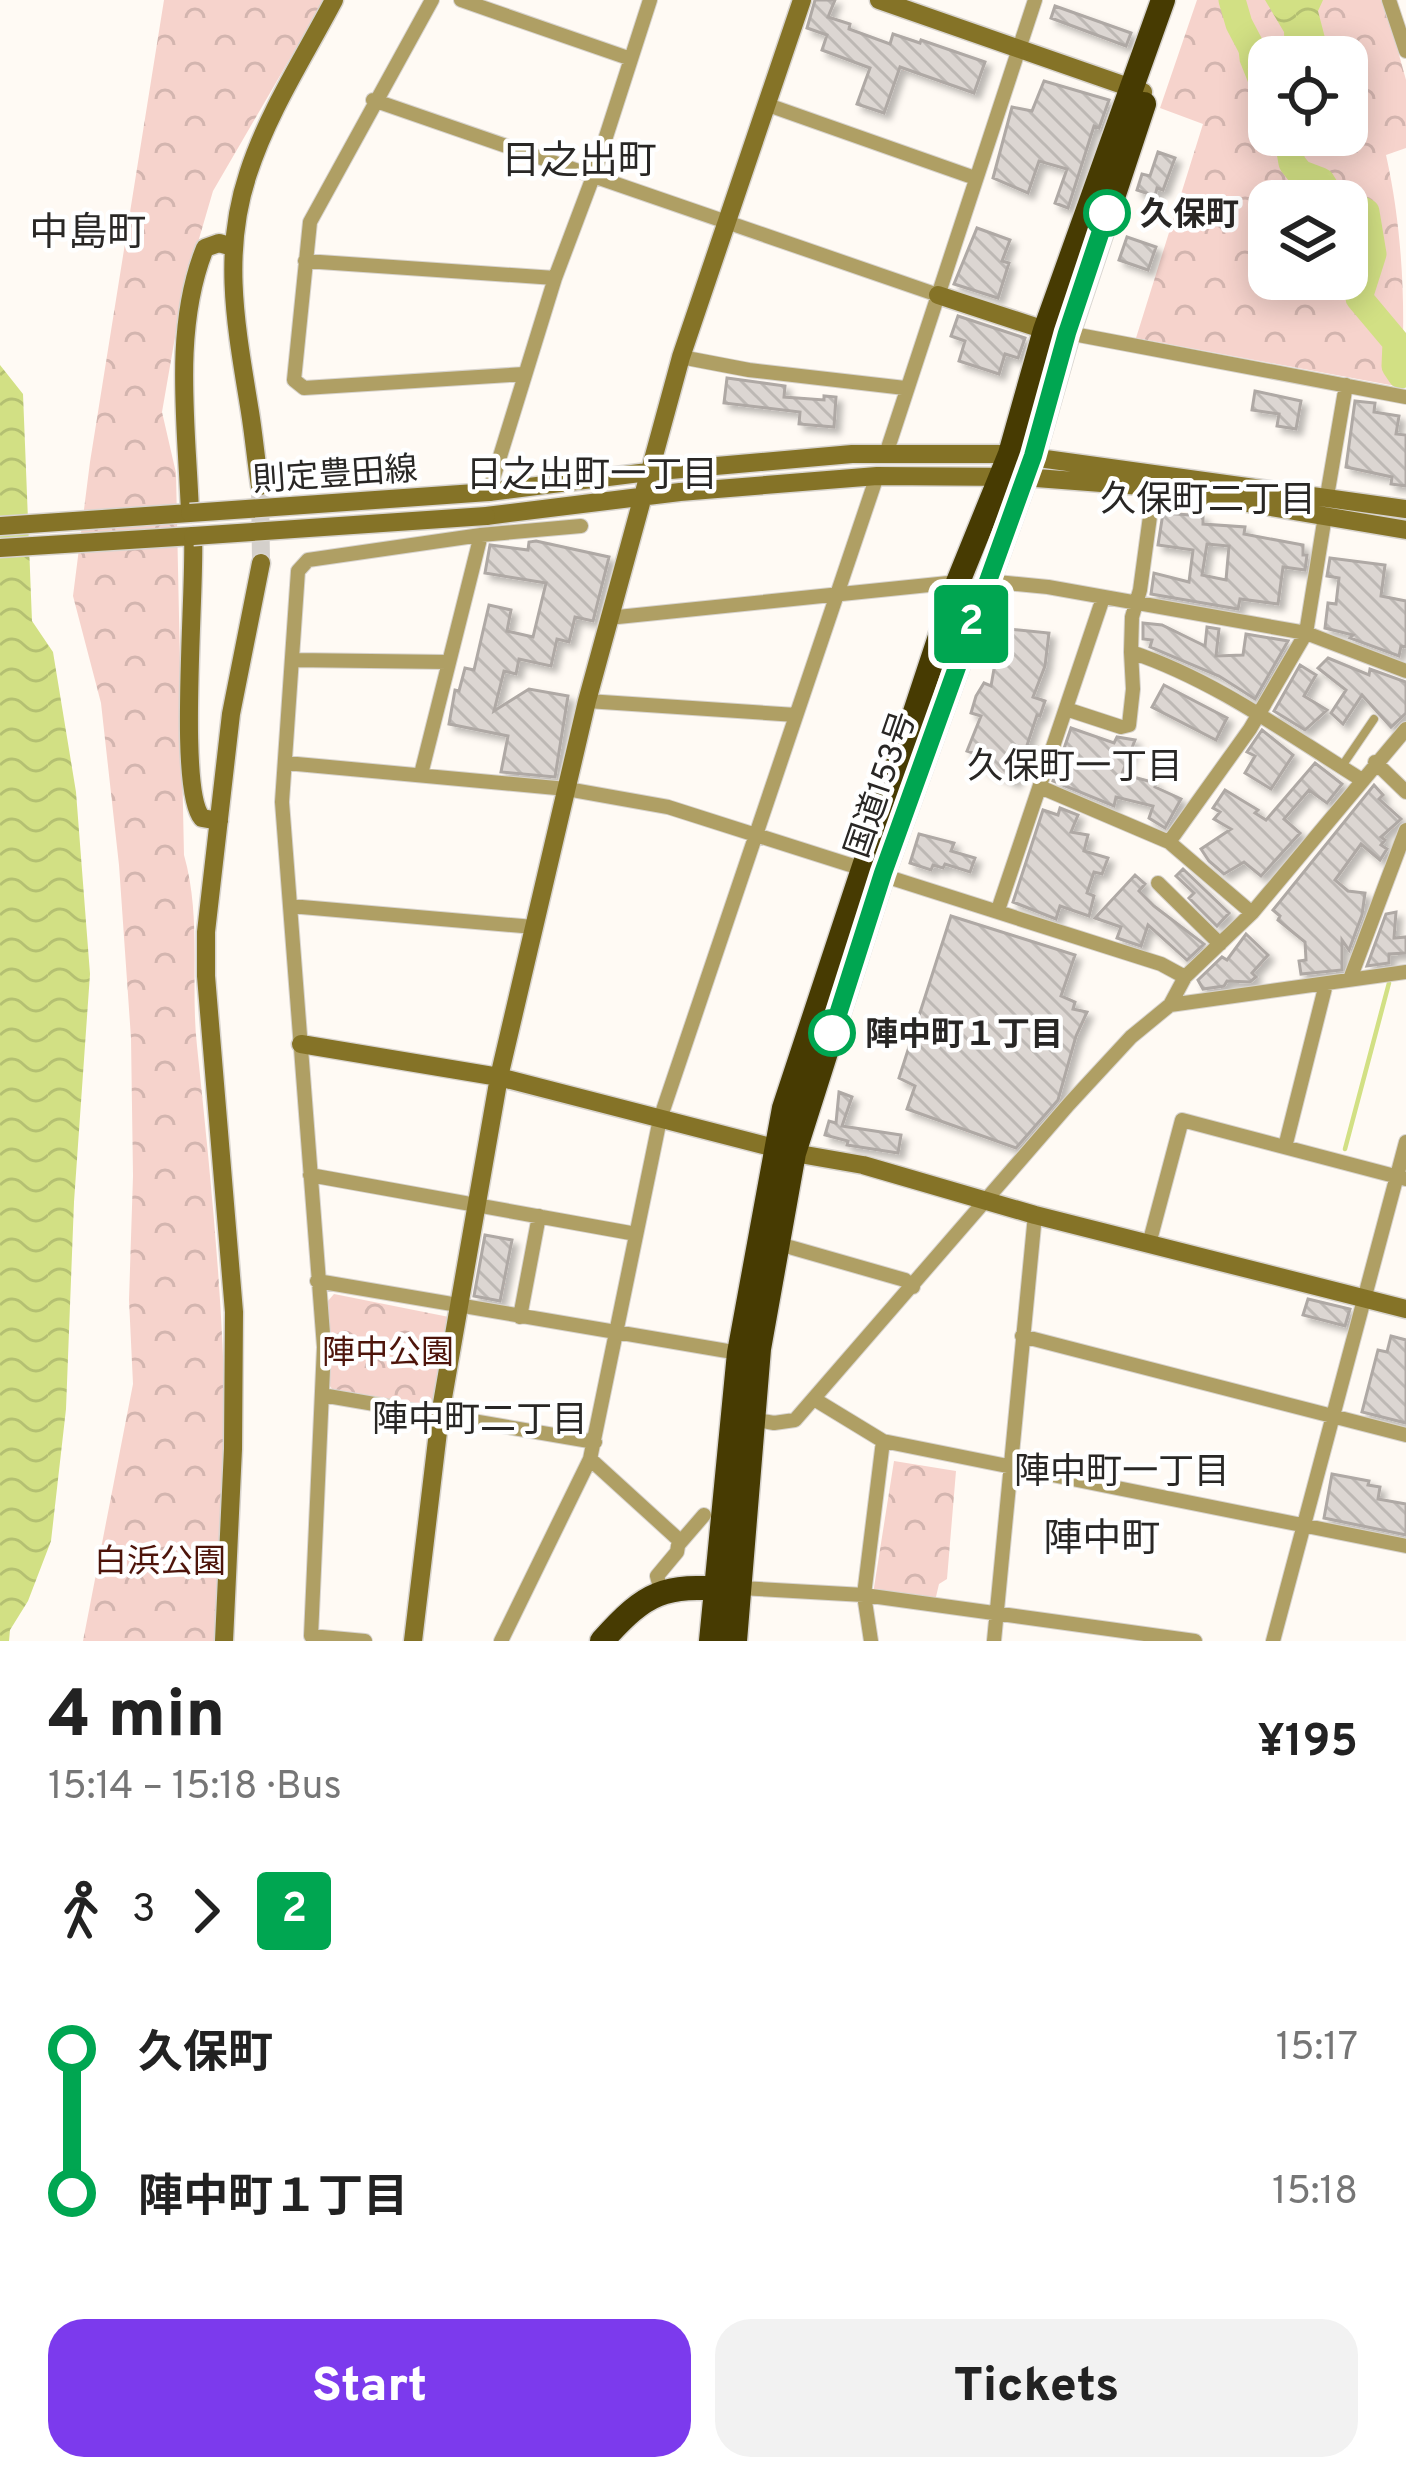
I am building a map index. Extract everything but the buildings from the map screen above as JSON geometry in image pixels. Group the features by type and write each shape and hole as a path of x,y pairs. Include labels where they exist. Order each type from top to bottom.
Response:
{"highway":[{"name":"国道153号","path":"1140,91 1163,0"},
{"name":"国道153号","path":"873,870 986,581 1056,332 1140,91 1180,0"},
{"name":"国道153号","path":"728,1588 740,1353 784,1150 958,582 1016,466"},
{"name":"国道153号","path":"728,1588 759,1349 779,1244 784,1150"},
{"path":"602,1641 629,1611 661,1591 728,1588"},
{"path":"711,1641 728,1588"},
{"path":"728,1588 735,1641"}],"street":[{"path":"260,486 238,352 233,247 242,192 262,138 334,0"},
{"path":"432,0 313,214 293,371 296,386 524,374"},
{"path":"461,0 631,59"},
{"path":"489,492 555,278 650,0"},
{"path":"413,1641 440,1415 475,1204 499,1077 587,701 681,357 802,0"},
{"path":"880,0 1140,91"},
{"path":"886,454 1035,0"},
{"path":"1389,0 1406,51"},
{"path":"374,100 727,225 1056,332 1406,397"},
{"path":"768,105 975,178"},
{"path":"190,513 184,366 188,333 206,248 219,243 233,247"},
{"path":"305,261 555,278"},
{"path":"681,357 905,388"},
{"path":"1169,842 1258,716 1306,632 1346,385"},
{"name":"則定豊田線","path":"0,526 489,492 648,472 886,454 1016,466"},
{"path":"1016,466 1326,506 1406,509"},
{"path":"1016,466 1326,506 1406,530"},
{"name":"則定豊田線","path":"0,548 484,525 642,498 1016,466"},
{"path":"501,1641 590,1459 660,1119 877,476"},
{"path":"1066,709 1121,727 1129,725 1136,603 1154,487"},
{"path":"365,1641 311,1636 324,1347 282,802 298,571 308,560 484,525 580,526"},
{"path":"421,774 484,525"},
{"path":"193,536 193,801 202,818 219,821"},
{"path":"224,1641 234,1312 206,976 231,714 261,563"},
{"path":"986,581 1306,632 1406,671"},
{"path":"608,618 958,582"},
{"path":"998,910 1102,598"},
{"path":"1131,652 1164,663 1362,780"},
{"path":"293,660 447,662"},
{"path":"587,701 796,715"},
{"path":"752,1420 795,1420 1131,1037 1170,1005 1185,977 1252,913 1406,729"},
{"path":"1375,762 1406,792"},
{"path":"286,763 567,788 668,807 998,910 1161,964 1185,977"},
{"path":"1040,787 1169,842 1252,913"},
{"path":"1350,979 1406,830"},
{"path":"1158,883 1220,944"},
{"path":"290,906 534,927"},
{"path":"1170,1005 1406,972"},
{"path":"1286,1147 1326,984"},
{"path":"301,1044 499,1077 784,1150 863,1165 1406,1310"},
{"path":"1149,1244 1182,1120 1401,1178"},
{"path":"1273,1641 1331,1416 1401,1178 1406,1142"},
{"path":"310,1175 637,1234"},
{"path":"994,1641 1035,1214"},
{"path":"520,1317 539,1216"},
{"path":"779,1244 905,1280 913,1287"},
{"path":"317,1281 740,1353"},
{"path":"1022,1336 1406,1435"},
{"path":"322,1395 595,1442"},
{"path":"814,1399 883,1441 1406,1546"},
{"path":"871,1641 864,1595 883,1441"},
{"path":"590,1459 679,1544"},
{"path":"661,1591 657,1576 704,1516"},
{"path":"728,1588 864,1595 1195,1641"}],"lane":[{"path":"1341,767 1374,719"}],"green space":[{"name":"白浜公園","path":"164,0 324,0 213,191 182,297 162,412 176,473 184,855 193,903 195,1022 224,1374 225,1476 215,1641 83,1641 133,1384 129,1300 133,1176 131,1038 119,865 101,703 73,596"},
{"path":"1197,0 1384,0 1406,80 1406,148 1386,155 1402,271 1401,387 1136,338 1203,124 1160,108"},
{"name":"陣中公園","path":"334,1294 449,1317 433,1409 333,1390 329,1385 327,1302"},
{"path":"894,1461 956,1471 947,1579 939,1584 935,1601 873,1594"}],"water":[{"path":"1265,0 1323,0 1318,11 1325,36 1284,36"},
{"path":"0,365 23,394 32,621 53,652 76,792 90,974 66,1409 51,1541 9,1641 0,1641"}],"waterway":[{"path":"1232,0 1248,41"},
{"path":"1248,45 1241,52 1248,76"},
{"path":"1291,156 1300,173 1318,180"},
{"path":"1368,224 1373,254 1368,270"},
{"path":"1361,300 1396,342 1395,366 1401,375"},
{"path":"1401,375 1406,383"},
{"path":"1345,1149 1389,983"}],"tunnel":[{"path":"260,486 261,563"}],"bus line":[{"name":"2","path":"832,1033 883,873 1033,456 1107,213"}],"place":[{"name":"久保町","path":"1107,213"},
{"name":"陣中町１丁目","path":"832,1033"}],"district":[{"name":"日之出町","path":"579,159"},
{"name":"中島町","path":"88,231"},
{"name":"日之出町一丁目","path":"592,473"},
{"name":"久保町二丁目","path":"1208,498"},
{"name":"久保町一丁目","path":"1075,765"},
{"name":"陣中町二丁目","path":"480,1418"},
{"name":"陣中町一丁目","path":"1122,1470"},
{"name":"陣中町","path":"1102,1537"}]}
